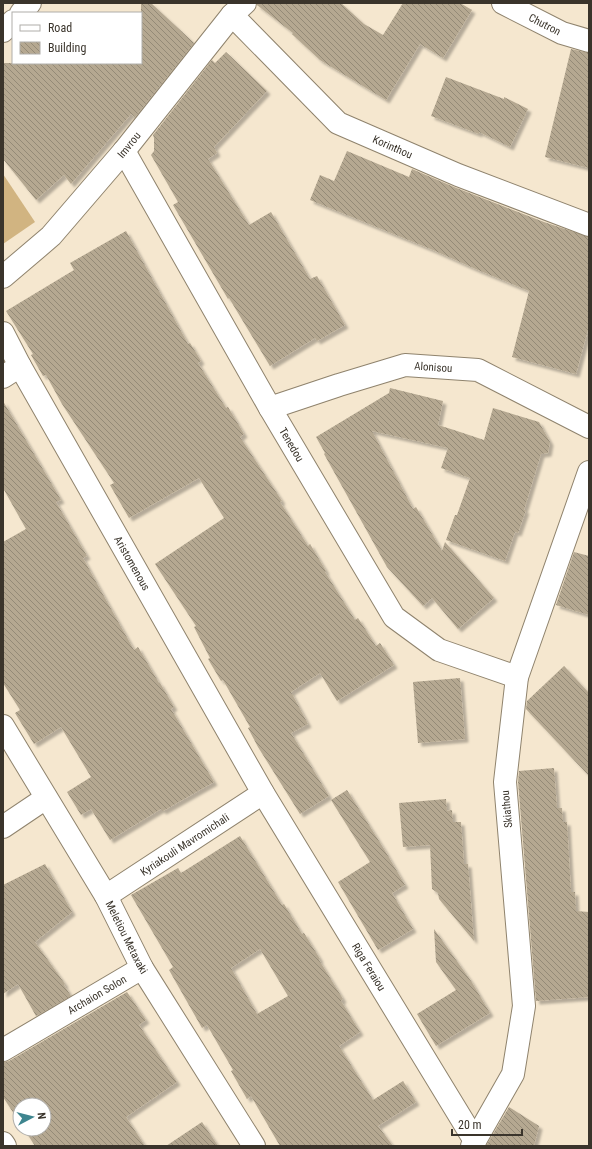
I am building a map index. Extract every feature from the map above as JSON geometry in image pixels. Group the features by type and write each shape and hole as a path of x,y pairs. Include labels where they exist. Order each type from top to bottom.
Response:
{"street":[{"path":"22,12 30,3"},
{"name":"Chutron","path":"503,3 562,33 589,40"},
{"name":"Imvrou","path":"3,277 51,236 124,150 238,9"},
{"name":"Korinthou","path":"238,9 338,123 458,175 589,225"},
{"path":"3,31 12,22"},
{"name":"Tenedou","path":"124,150 270,408 394,617 439,650 517,677"},
{"name":"Aristomenous","path":"3,333 11,372 263,793"},
{"name":"Alonisou","path":"270,408 338,385 405,365 478,370 589,427"},
{"name":"Skiathou","path":"474,1144 513,1074 524,1006 505,782 517,677 589,472"},
{"name":"Meletiou Metaxaki","path":"3,726 106,896 142,968 254,1146"},
{"name":"Kyriakouli Mavromichali","path":"106,896 263,793"},
{"name":"Riga Feraiou","path":"263,793 474,1144"},
{"path":"3,827 46,798"},
{"name":"Archaion Solon","path":"3,1050 142,968"}],"shaded area":[{"path":"3,174 35,222 3,244"}],"building":[{"path":"141,3 151,3 194,43 135,117 131,114 71,184 64,175 36,200 3,159 3,63 142,64"},
{"path":"257,3 341,3 364,24 383,35 403,3 460,3 472,10 443,58 420,44 386,100 320,60 292,34 293,33 257,5"},
{"path":"571,49 589,53 589,168 545,157"},
{"path":"226,52 267,91 214,147 217,153 208,159 249,225 271,212 310,279 317,276 345,325 317,341 315,338 270,366 229,298 228,299 173,205 178,202 151,155 154,151 153,135 212,60 215,63"},
{"path":"446,77 504,99 504,97 528,109 510,147 479,132 479,134 431,116"},
{"path":"347,151 409,177 412,169 544,222 589,237 589,326 576,374 512,357 529,291 310,200 320,175 334,181"},
{"path":"126,231 188,344 190,343 201,361 198,363 226,408 228,407 244,434 240,437 282,501 280,502 308,546 310,544 326,571 325,572 355,620 358,618 376,646 380,643 394,665 337,701 320,673 291,692 308,724 291,733 329,796 300,814 258,747 248,728 250,727 223,680 221,681 208,659 210,658 194,627 196,626 155,564 224,518 199,478 129,518 110,485 114,483 62,404 46,375 43,376 31,355 33,354 6,311 74,270 70,263"},
{"path":"390,388 443,401 438,425 484,440 493,408 539,422 550,442 548,453 541,454 524,510 526,510 518,533 515,532 505,561 446,540 455,515 457,515 470,478 441,468 448,448 372,431 413,509 416,507 442,551 445,542 494,598 458,629 432,598 423,606 387,567 316,437 389,393"},
{"path":"3,401 61,500 56,502 87,556 83,558 106,600 134,650 138,647 160,683 174,707 171,709 214,782 163,811 161,809 110,840 91,809 81,815 67,792 91,777 61,727 34,744 15,713 20,710 3,683 3,542 26,529 3,488"},
{"path":"574,552 589,556 589,615 556,605"},
{"path":"564,666 589,693 589,776 526,709 527,701"},
{"path":"460,678 465,739 418,743 413,682"},
{"path":"554,768 557,808 562,808 563,822 567,822 571,892 575,892 576,911 589,912 589,997 536,1001 518,782 519,771"},
{"path":"347,790 405,885 392,893 413,929 378,950 338,882 370,862 331,800"},
{"path":"446,799 447,811 452,810 453,822 461,822 464,864 468,864 474,941 439,899 438,893 432,889 430,845 403,847 399,803"},
{"path":"240,836 282,905 284,904 302,934 304,933 320,959 319,960 343,999 341,1001 360,1032 339,1046 373,1100 403,1081 416,1102 378,1126 393,1146 280,1146 251,1096 247,1099 231,1071 233,1070 207,1025 202,1028 169,970 173,967 131,895 178,868 181,873","holes":["260,949 288,996 257,1014 231,968"]},
{"path":"45,864 72,912 35,942 65,984 64,985 71,996 36,1016 18,984 3,994 3,885"},
{"path":"434,929 471,981 490,1013 436,1046 417,1014 456,990 436,962"},
{"path":"127,992 146,1020 139,1025 177,1082 126,1117 145,1146 35,1146 29,1137 52,1137 52,1097 12,1097 12,1111 3,1097 3,1062 9,1061"},
{"path":"509,1107 539,1126 534,1146 486,1146"},
{"path":"202,1122 218,1146 166,1146"}]}
